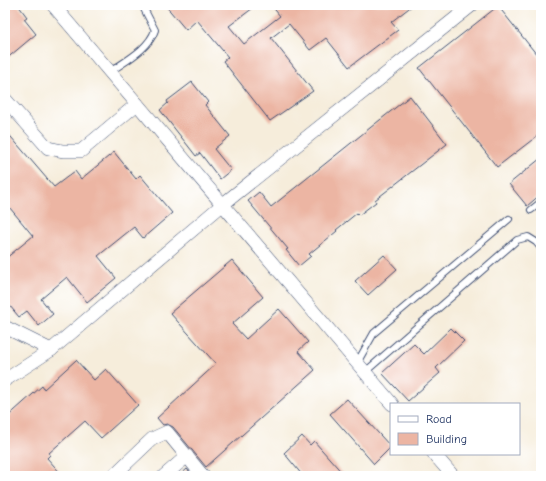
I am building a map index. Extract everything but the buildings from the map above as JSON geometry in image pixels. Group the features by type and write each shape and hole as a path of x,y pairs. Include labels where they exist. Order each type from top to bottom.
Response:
{"street":[{"path":"53,5 391,403"},
{"path":"5,380 51,350 222,204 472,5"},
{"path":"5,99 48,148 64,151 81,151 137,104"},
{"path":"5,327 51,350"},
{"path":"113,476 152,439 167,432 203,476"},
{"path":"435,455 453,476"},
{"path":"164,476 187,456"}],"lane":[{"path":"110,72 149,43 153,35 155,30 142,5"},
{"path":"531,210 541,202"},
{"path":"361,367 374,333 509,219"},
{"path":"361,367 517,240 528,237 536,242 541,248"}]}
